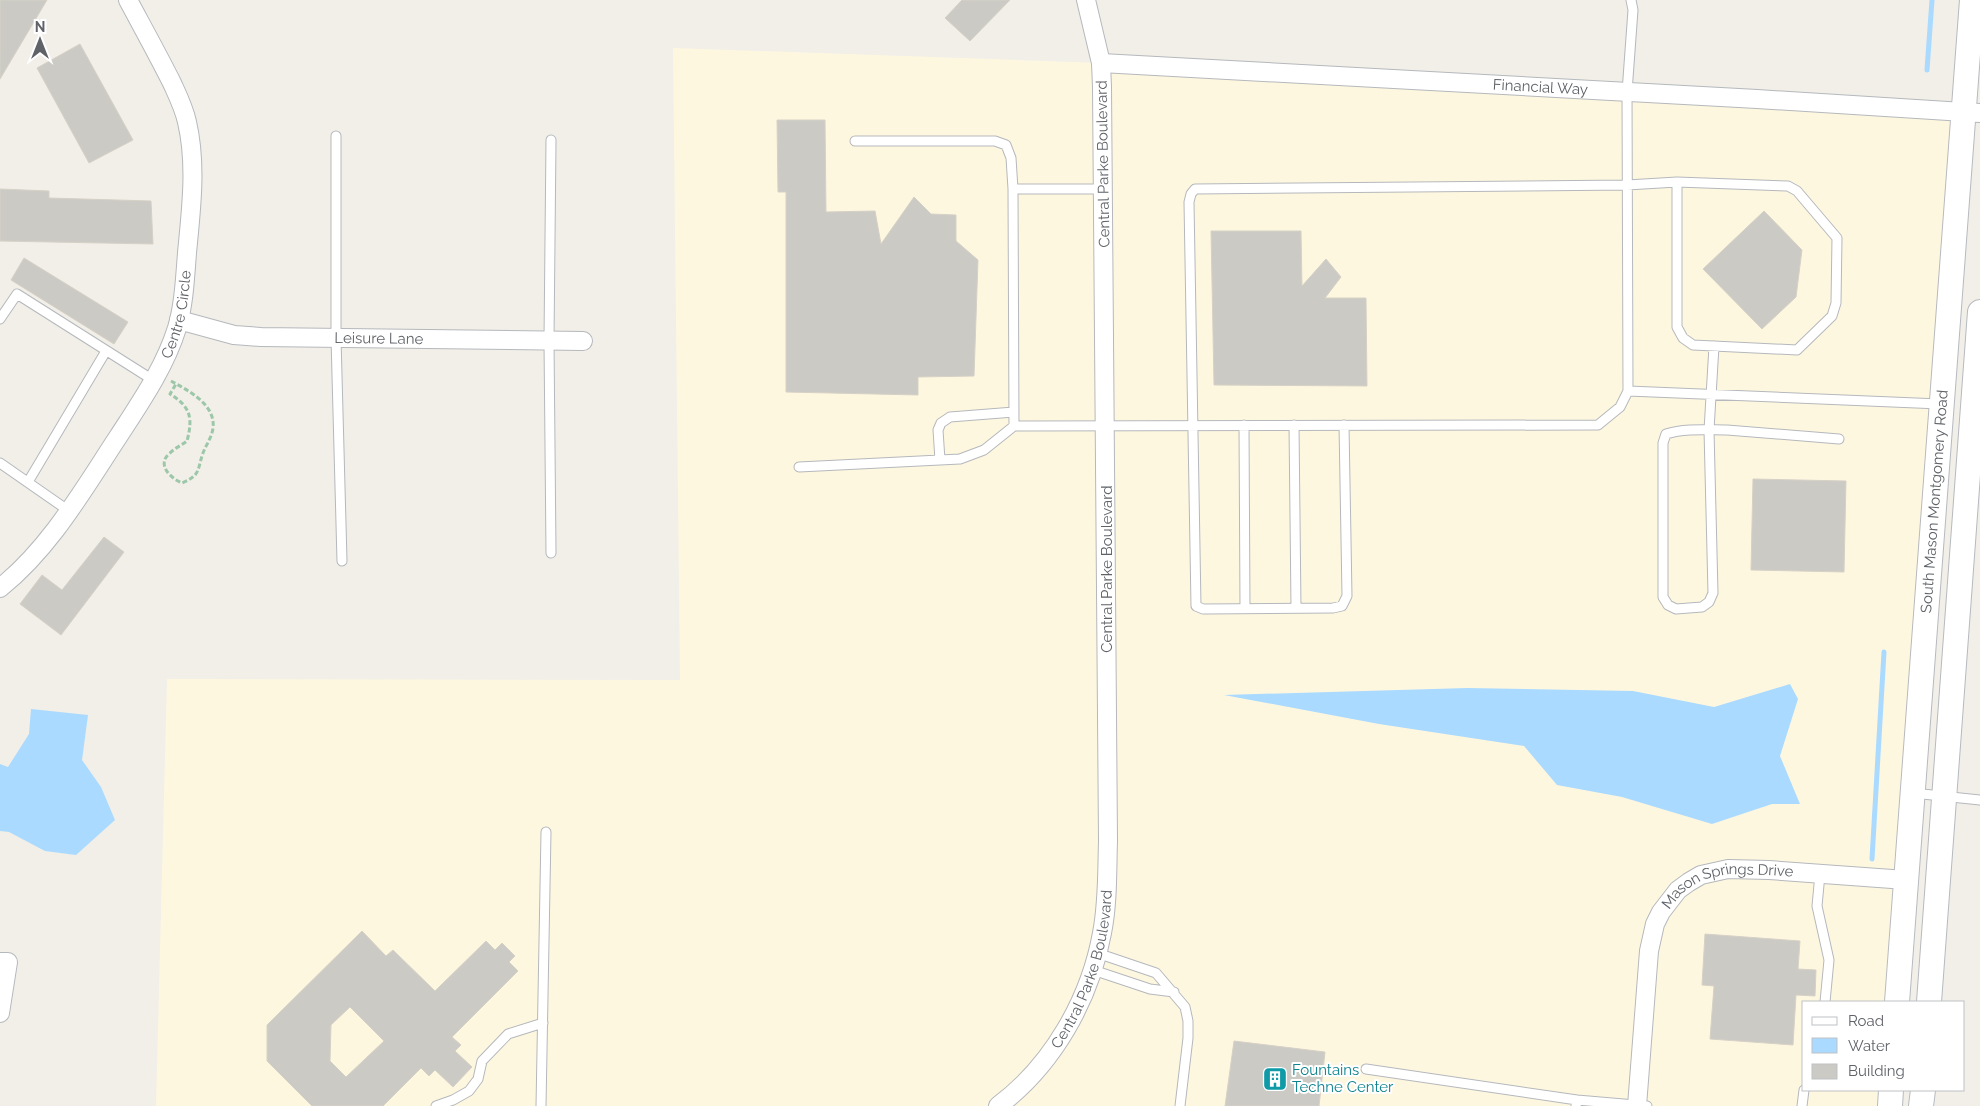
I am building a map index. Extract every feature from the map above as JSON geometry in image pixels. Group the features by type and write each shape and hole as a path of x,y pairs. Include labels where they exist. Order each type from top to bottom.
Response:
{"main road":[{"name":"South Mason Montgomery Road","path":"1897,1001 1942,404 1972,112 1972,0"},
{"name":"South Mason Montgomery Road","path":"1929,1001 1980,312"},
{"path":"1890,1106 1891,1091"},
{"path":"1921,1106 1922,1091"}],"street":[{"name":"Centre Circle","path":"0,588 21,570 47,541 69,511 155,376 168,353 179,320 184,290 190,225 193,172 192,146 183,108 161,61 128,0"},
{"name":"Central Parke Boulevard","path":"998,1106 1026,1081 1051,1052 1072,1018 1093,970 1105,906 1108,841 1104,189 1101,64 1086,0"},
{"name":"Financial Way","path":"1101,64 1972,112"},
{"name":"Leisure Lane","path":"179,320 234,335 261,337 582,341"},
{"name":"Mason Springs Drive","path":"1641,1106 1649,951 1655,924 1668,900 1688,882 1714,872 1728,870 1768,870 1906,880"},
{"path":"0,962 8,962 0,1013"}],"lane":[{"path":"799,467 960,459 984,450 1014,426 1598,425 1620,408 1628,391 1626,92 1633,10 1631,0"},
{"path":"336,136 336,338 342,561"},
{"path":"551,140 549,340 551,553"},
{"path":"855,141 995,141 1006,145 1011,158 1013,189 1014,426"},
{"path":"1344,425 1347,596 1342,606 1333,608 1202,608 1196,606 1189,202 1191,194 1196,189 1627,185 1677,182 1788,186 1797,192 1837,238 1836,303 1832,316 1797,350 1693,345 1683,338 1677,327 1677,182"},
{"path":"1013,189 1104,189"},
{"path":"0,319 16,294 106,350 155,376"},
{"path":"1714,346 1709,430 1713,593 1710,602 1702,606 1676,608 1668,605 1663,596 1663,443 1666,434 1676,431 1709,430 1727,430 1839,439"},
{"path":"28,482 106,350"},
{"path":"1628,391 1942,404"},
{"path":"940,460 938,430 941,423 950,417 1014,412"},
{"path":"1244,425 1245,608"},
{"path":"1294,425 1296,608"},
{"path":"0,463 69,511"},
{"path":"1913,793 1980,800"},
{"path":"541,1106 546,832"},
{"path":"1820,874 1817,906 1829,960 1825,1001"},
{"path":"1097,953 1156,973 1174,992 1184,1007 1188,1021 1180,1106"},
{"path":"1093,970 1150,989 1174,992"},
{"path":"436,1106 453,1100 469,1090 478,1079 482,1061 508,1034 543,1023"},
{"path":"1366,1069 1577,1103 1641,1106"},
{"path":"1802,1106 1804,1091"}],"path":[{"path":"155,376 176,384 198,398 209,410 214,427 202,454 199,472 191,479 182,483 172,479 166,472 165,461 169,454 187,441 190,430 190,416 186,406 182,401 170,394 176,384"}],"shaded area":[{"path":"673,48 1101,63 1964,112 1897,1001 1802,1001 1802,1091 1891,1091 1890,1106 156,1106 167,679 680,680"}],"water":[{"path":"1790,684 1798,699 1780,756 1800,804 1772,804 1712,824 1622,797 1557,785 1524,746 1379,724 1224,695 1467,688 1633,691 1714,707"},
{"path":"31,709 88,715 82,760 101,787 115,820 76,855 45,851 9,832 0,831 0,764 8,767 29,734"}],"building":[{"path":"0,0 47,0 0,79"},
{"path":"962,0 1010,0 970,41 945,18"},
{"path":"80,44 133,140 89,163 37,68"},
{"path":"777,120 825,120 826,212 875,211 881,244 914,197 931,214 956,215 956,241 978,260 974,376 918,377 918,395 786,392 786,192 778,192"},
{"path":"0,189 49,191 49,198 151,201 153,244 0,241"},
{"path":"1764,211 1802,250 1796,297 1762,329 1703,269"},
{"path":"1211,231 1301,231 1302,286 1326,259 1341,277 1325,298 1366,298 1367,386 1214,385"},
{"path":"24,258 128,322 114,344 11,280"},
{"path":"1753,479 1846,481 1844,572 1751,570"},
{"path":"104,537 124,552 61,635 20,604 42,575 62,590"},
{"path":"362,931 386,956 393,950 435,991 486,941 495,950 502,943 515,956 509,962 518,971 452,1037 461,1045 455,1051 472,1067 453,1087 435,1070 429,1076 421,1068 383,1106 312,1106 267,1061 267,1025","holes":["350,1007 384,1041 346,1077 330,1061 331,1025"]},
{"path":"1705,934 1800,941 1798,969 1816,970 1815,996 1796,995 1793,1045 1710,1039 1714,986 1702,985"},
{"name":"Fountains Techne Center","path":"1234,1041 1325,1052 1319,1106 1225,1106"}],"waterway":[{"path":"1927,70 1932,0"},
{"path":"1872,859 1884,652"}],"place":[{"name":"Fountains Techne Center","path":"1275,1079"}]}
